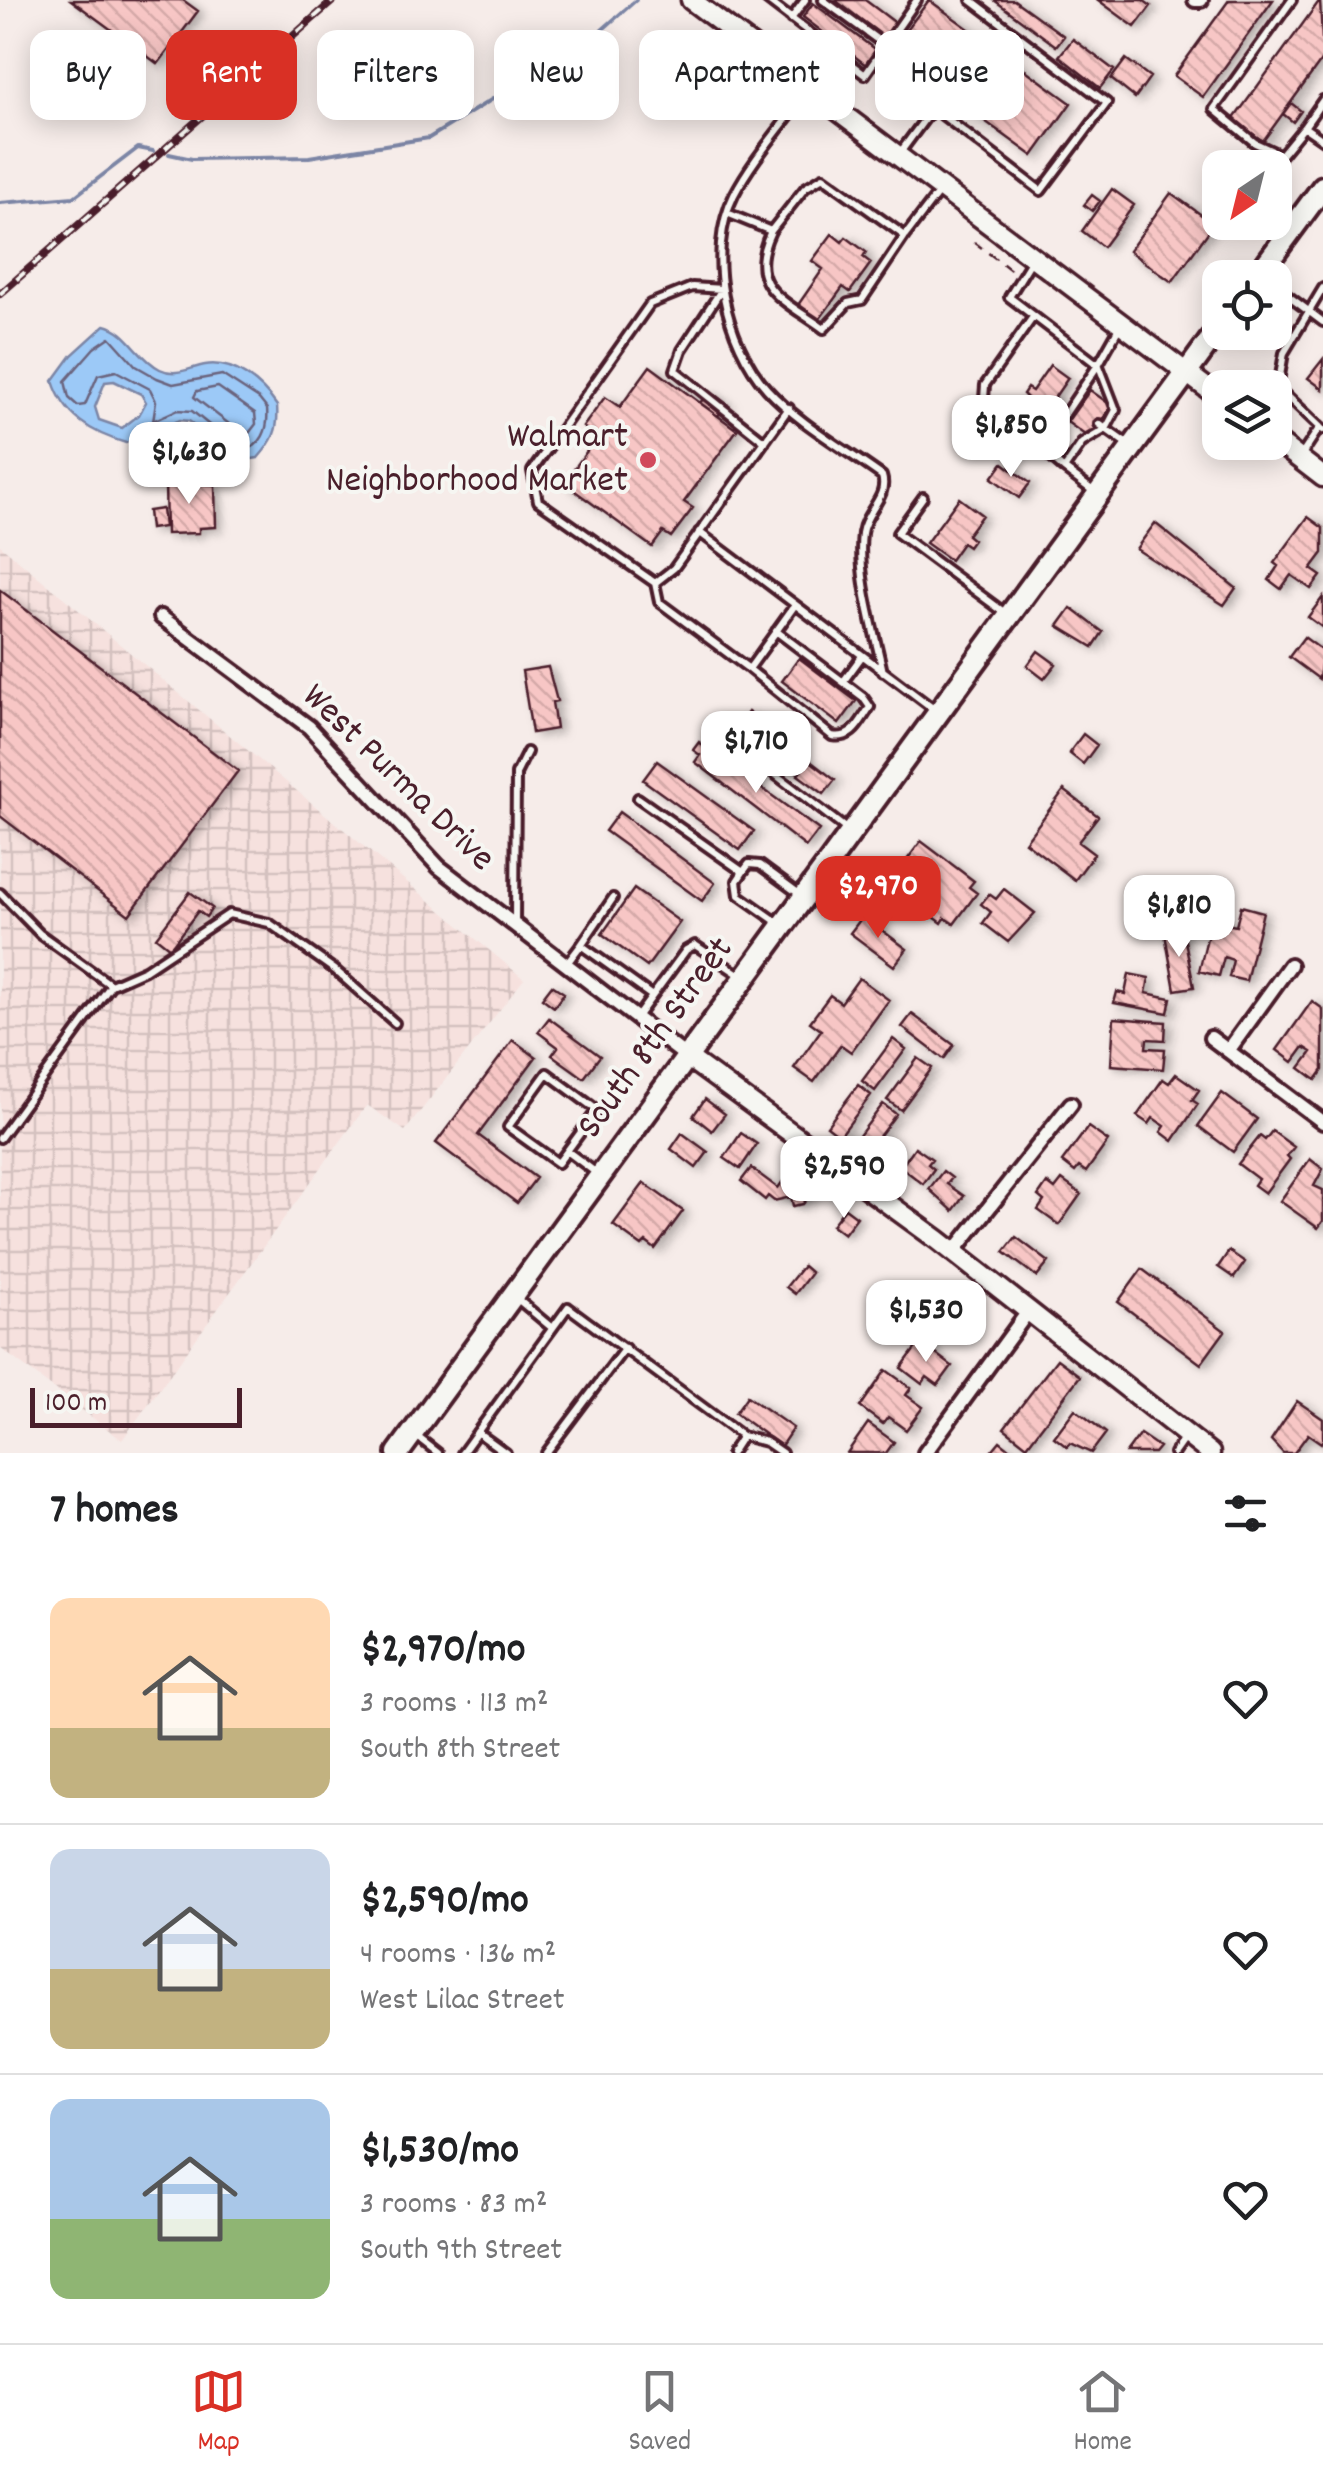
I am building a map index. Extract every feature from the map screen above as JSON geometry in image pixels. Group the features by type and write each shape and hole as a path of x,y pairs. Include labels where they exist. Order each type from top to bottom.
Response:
{"main road":[{"path":"691,0 732,30"},
{"path":"852,120 1202,384"},
{"path":"1275,260 1323,186"},
{"name":"South 8th Street","path":"398,1453 1204,350"},
{"path":"1292,453 1323,477"},
{"path":"687,1057 953,1253 1210,1453"}],"street":[{"name":"West Purma Drive","path":"161,617 308,727 405,836 513,926 687,1057"},
{"path":"1228,1050 1290,966"},
{"path":"1211,1038 1323,1122"},
{"path":"953,1253 1071,1104"},
{"path":"925,1453 1027,1312"}],"lane":[{"path":"767,0 866,75 875,62"},
{"path":"792,19 805,0"},
{"path":"823,0 875,38"},
{"path":"897,30 917,0"},
{"path":"971,0 1011,30"},
{"path":"1292,0 1214,109 1255,143 1281,155 1323,100"},
{"path":"948,120 1041,192 1107,103 1024,40"},
{"path":"787,120 735,194 727,213 722,289 754,373 789,408 882,476 882,495 867,515 862,532 862,557 883,672"},
{"path":"898,155 924,120"},
{"path":"1304,127 1323,140"},
{"path":"906,236 823,177 805,188 770,231 758,257 766,286 824,329 848,303 862,300 942,188"},
{"path":"727,213 770,231"},
{"path":"1034,258 1009,297 1098,365 1116,410 1082,443 1064,470"},
{"path":"722,289 692,286 650,304 532,471 538,501 655,583 658,602 832,736 844,738 870,707 776,630"},
{"path":"1299,459 1322,429 1278,388 1284,353 1323,288"},
{"path":"722,289 682,350 675,370 682,380 764,442"},
{"path":"1292,300 1323,322"},
{"path":"1033,317 983,392 992,408 1098,495"},
{"path":"1042,448 1075,407 1121,323"},
{"path":"655,583 674,568 789,408"},
{"path":"1103,426 1132,448"},
{"path":"924,497 897,533 1010,616"},
{"path":"699,532 940,714"},
{"path":"749,669 795,605"},
{"path":"844,682 862,656"},
{"path":"724,735 852,833"},
{"path":"513,926 513,867 518,840 516,774 528,752"},
{"path":"638,798 742,872"},
{"path":"784,926 739,895 737,881 742,872 749,864 760,865 804,898"},
{"path":"0,893 40,934 111,985"},
{"path":"566,966 613,898"},
{"path":"0,1138 111,985 145,970 229,914 268,923 335,970 395,1023"},
{"path":"636,1019 686,950 695,944 745,978"},
{"path":"581,945 652,996"},
{"path":"548,1073 597,1110 568,1150 558,1164 508,1127 548,1073"},
{"path":"568,1150 600,1176"},
{"path":"513,1296 552,1328"},
{"path":"462,1453 568,1307 742,1436 766,1442 782,1453"},
{"path":"546,1453 625,1348"},
{"path":"477,1432 506,1453"},
{"path":"412,1433 438,1453"},
{"path":"1174,1453 1186,1435"},
{"path":"730,1453 742,1436"}],"path":[{"path":"974,242 1021,278"}],"shaded area":[{"path":"0,545 524,979 405,1131 367,1105 122,1440 0,1348"}],"water":[{"path":"105,325 120,332 152,364 166,371 216,364 237,370 264,390 277,406 274,435 258,458 239,461 189,421 180,420 126,443 113,439 80,421 58,393 53,381 72,355","holes":["114,381 141,394 146,402 139,415 122,428 99,420 95,407 105,382"]}],"building":[{"path":"71,0 183,0 198,11 184,30 166,30 166,53 158,64 146,55 146,30 112,30"},
{"path":"835,0 865,0 897,24 893,30 875,30"},
{"path":"929,0 970,30 906,30"},
{"path":"994,0 1014,0 1064,36 1056,46"},
{"path":"1098,0 1143,0 1151,6 1135,27"},
{"path":"1229,0 1273,0 1203,97 1174,76"},
{"path":"1320,0 1323,58 1263,141 1233,120"},
{"path":"813,3 849,30 820,30 803,17"},
{"path":"855,34 875,50 866,65 855,57"},
{"path":"1073,39 1114,70 1100,88 1059,56"},
{"path":"1126,59 1150,77 1135,98 1111,79"},
{"path":"1024,69 1071,103 1033,156 984,120 1024,120"},
{"path":"1291,103 1301,111 1293,122 1283,114"},
{"path":"1112,189 1134,205 1103,247 1082,231"},
{"path":"1171,193 1202,215 1202,240 1172,282 1129,251"},
{"path":"1092,195 1100,201 1092,211 1084,205"},
{"path":"832,234 842,242 846,237 866,252 863,257 871,263 850,292 843,287 819,320 798,305 823,269 812,261"},
{"path":"1323,359 1323,389 1308,378"},
{"path":"1050,365 1068,378 1043,414 1023,394 1027,388 1032,391"},
{"name":"Walmart Neighborhood Market","path":"650,366 737,430 684,502 693,508 671,537 663,532 652,547 564,483 597,437 583,427 605,397 620,407"},
{"path":"1090,390 1112,406 1089,438 1067,422"},
{"path":"709,391 727,404 718,416 700,403"},
{"path":"1003,463 1030,483 1019,498 992,478"},
{"path":"165,481 215,485 216,527 199,528 199,533 166,534"},
{"path":"959,498 982,515 967,535 973,540 968,547 962,543 950,560 926,543"},
{"path":"162,509 164,527 150,529 148,511"},
{"path":"1308,517 1323,528 1323,553 1311,569 1321,576 1311,589 1291,575 1281,589 1269,580 1278,566 1274,563"},
{"path":"1155,523 1236,588 1224,605 1136,549"},
{"path":"0,590 238,771 129,915 0,816"},
{"path":"1323,597 1323,628 1308,617"},
{"path":"1071,608 1103,632 1093,647 1058,626"},
{"path":"1304,637 1323,651 1319,679 1289,657"},
{"path":"1038,651 1056,664 1044,679 1027,666"},
{"path":"799,658 856,701 839,724 782,681"},
{"path":"548,667 557,701 552,702 556,729 532,733 522,671"},
{"path":"748,712 756,718 747,731 739,725"},
{"path":"763,728 794,751 784,763 754,740"},
{"path":"1083,734 1097,745 1083,764 1069,753"},
{"path":"699,742 819,830 806,847 695,762 700,755 693,750"},
{"path":"795,754 805,762 797,772 787,764"},
{"path":"809,760 835,780 824,794 798,775"},
{"path":"657,761 754,831 740,850 643,780"},
{"path":"1064,790 1098,816 1078,842 1094,854 1075,880 1025,842"},
{"path":"619,812 715,883 702,901 605,831"},
{"path":"921,841 974,881 969,887 977,893 954,924 945,918 942,923 889,884"},
{"path":"634,889 680,922 647,967 602,934"},
{"path":"1004,889 1035,913 1008,942 983,923 991,912 981,904 989,894 996,899"},
{"path":"190,892 212,908 206,917 198,911 170,948 156,937"},
{"path":"1241,906 1263,912 1246,981 1229,977 1233,960 1224,957 1219,976 1199,971 1213,913 1224,916 1222,923 1236,926"},
{"path":"863,916 907,949 894,966 850,933"},
{"path":"1183,930 1194,987 1175,990 1165,934"},
{"path":"1129,974 1149,978 1146,993 1171,998 1168,1013 1114,1003 1117,992 1125,994"},
{"path":"859,978 889,1000 851,1052 841,1045 814,1082 794,1068 821,1030 810,1022 830,995 841,1003"},
{"path":"552,985 564,993 554,1007 542,998"},
{"path":"1312,1001 1323,1009 1323,1070 1316,1080 1300,1068 1312,1052 1304,1047 1293,1062 1277,1050"},
{"path":"912,1014 954,1045 944,1059 902,1027"},
{"path":"549,1018 600,1056 584,1078 552,1055 558,1047 538,1032"},
{"path":"1114,1018 1166,1022 1165,1040 1147,1039 1146,1048 1165,1049 1163,1069 1111,1065"},
{"path":"893,1039 906,1049 875,1091 862,1081"},
{"path":"513,1040 536,1057 478,1135 536,1178 517,1203 436,1143"},
{"path":"918,1058 932,1068 901,1110 887,1100"},
{"path":"1176,1074 1199,1090 1192,1100 1198,1104 1173,1141 1161,1132 1165,1126 1153,1118 1149,1124 1137,1116 1163,1079 1169,1083"},
{"path":"858,1085 871,1095 840,1136 827,1126"},
{"path":"1222,1093 1257,1119 1233,1152 1198,1126"},
{"path":"705,1099 725,1114 712,1131 693,1116"},
{"path":"883,1104 896,1114 865,1155 852,1145"},
{"path":"1088,1127 1108,1141 1086,1172 1079,1167 1075,1172 1062,1162"},
{"path":"1272,1131 1294,1147 1287,1156 1290,1159 1265,1193 1254,1185 1258,1179 1238,1164 1260,1136 1265,1140"},
{"path":"682,1133 708,1152 696,1168 671,1149"},
{"path":"741,1133 757,1144 740,1169 724,1158"},
{"path":"915,1147 932,1159 928,1164 934,1169 923,1184 901,1167"},
{"path":"1310,1159 1323,1169 1314,1186 1323,1190 1323,1221 1318,1228 1280,1201"},
{"path":"751,1168 778,1188 783,1181 794,1189 805,1174 818,1184 803,1204 793,1206 791,1197 774,1201 768,1196 765,1200 741,1181"},
{"path":"943,1171 952,1178 947,1184 964,1196 953,1211 929,1189"},
{"path":"1062,1180 1081,1194 1059,1225 1038,1210 1044,1201 1038,1196 1047,1183 1055,1189"},
{"path":"644,1183 683,1211 655,1249 646,1242 642,1246 613,1225"},
{"path":"845,1208 857,1217 844,1234 832,1225"},
{"path":"1016,1237 1049,1262 1037,1277 1004,1252"},
{"path":"1229,1251 1245,1262 1234,1278 1218,1267"},
{"path":"803,1266 811,1273 795,1294 786,1287"},
{"path":"1142,1269 1225,1331 1201,1364 1118,1302"},
{"path":"920,1342 952,1366 938,1385 927,1377 922,1384 901,1368"},
{"path":"1057,1359 1080,1376 1027,1446 1004,1428"},
{"path":"886,1370 911,1388 906,1395 923,1407 906,1430 888,1417 883,1424 860,1407"},
{"path":"747,1396 793,1428 781,1446 735,1413"},
{"path":"1297,1401 1323,1419 1323,1440 1321,1443 1308,1434 1294,1453 1283,1453 1271,1440"},
{"path":"1075,1409 1106,1433 1091,1453 1070,1443 1067,1447 1054,1437"},
{"path":"868,1423 894,1442 886,1453 847,1453"},
{"path":"1140,1434 1159,1447 1154,1453 1126,1453"},
{"path":"1000,1441 1015,1453 990,1453"}],"waterway":[{"path":"169,154 192,159 309,157 429,138 594,37 636,0"},
{"path":"0,203 74,197 138,148 153,151"}],"railway":[{"path":"0,294 334,0"}],"place":[{"name":"Walmart Neighborhood Market","path":"648,460"}]}
